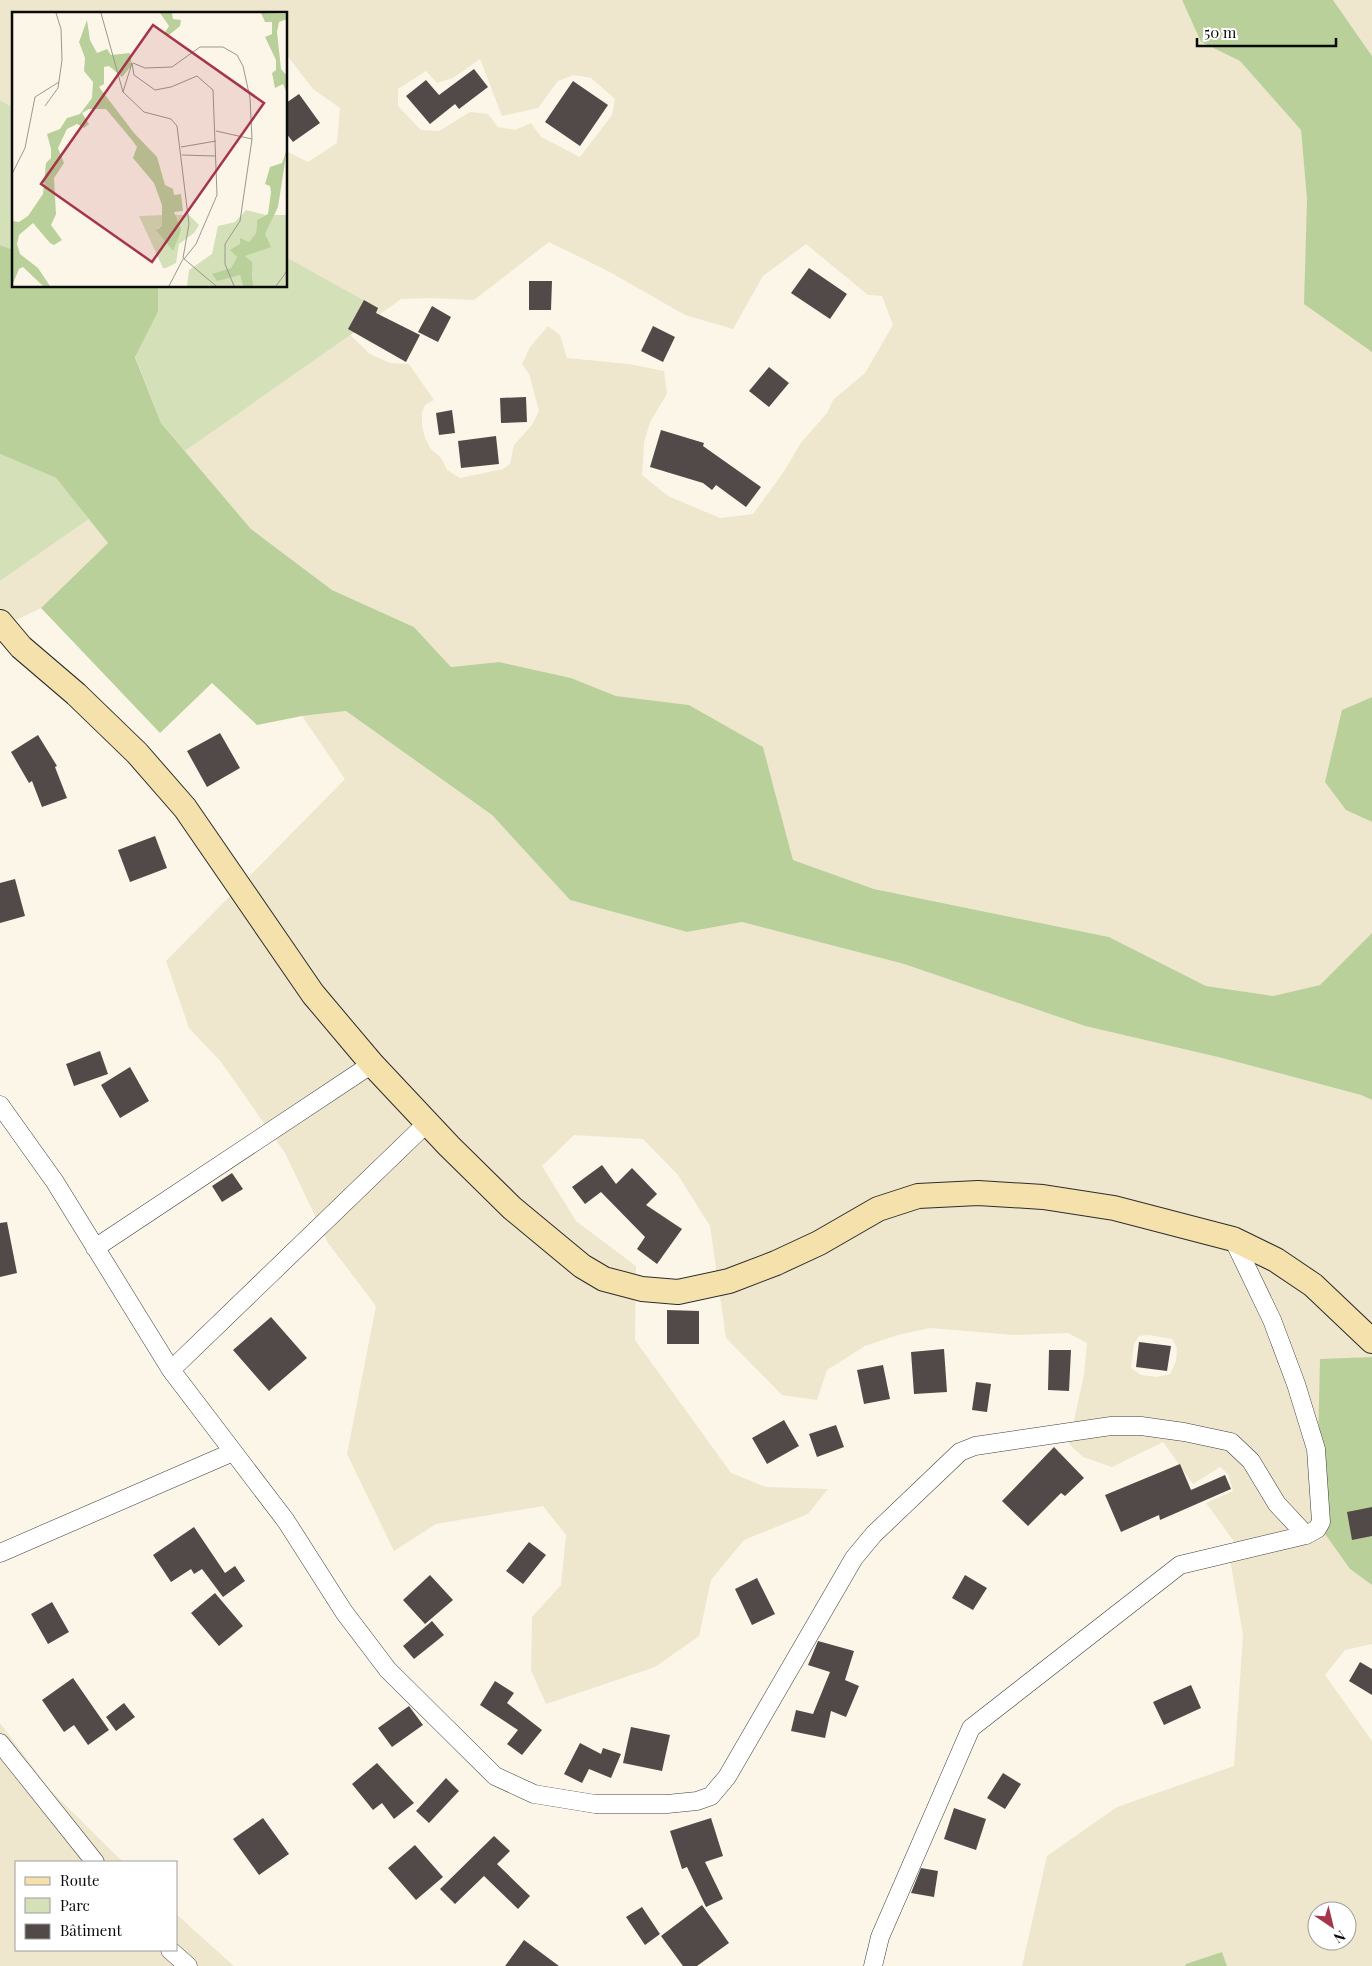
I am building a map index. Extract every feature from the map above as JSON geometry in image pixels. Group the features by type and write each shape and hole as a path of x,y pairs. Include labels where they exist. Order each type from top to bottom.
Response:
{"street":[{"path":"0,622 21,647 76,694 136,753 185,808 313,994 372,1064 427,1123 512,1208 582,1266 604,1279 642,1289 678,1292 729,1281 819,1243 878,1210 918,1196 978,1193 1043,1197 1114,1208 1233,1240 1276,1260 1313,1285 1372,1341"},
{"path":"95,1248 372,1064"},
{"path":"0,1105 55,1182 171,1370 286,1521 344,1612 388,1670 495,1776 534,1794 596,1804 666,1804 697,1801 711,1796 727,1777 854,1558 874,1534 960,1452 975,1446 1111,1426 1141,1426 1184,1432 1231,1442 1252,1461 1278,1504 1306,1536"},
{"path":"171,1370 427,1123"},
{"path":"873,1966 880,1937 971,1728 1180,1565 1306,1536 1317,1529 1321,1522 1316,1449 1296,1384 1272,1320 1233,1240"},
{"path":"0,1553 233,1452"},
{"path":"0,1743 93,1861"},
{"path":"171,1951 188,1966"}],"shaded area":[{"path":"0,0 1182,0 1201,42 1240,61 1301,130 1307,200 1366,347 1372,352 1372,697 1342,710 1346,810 1372,822 1372,933 1320,985 1273,996 1206,986 1109,937 874,889 793,860 763,747 689,705 616,696 571,678 499,662 451,667 414,627 332,590 251,529 185,451 350,335 370,354 390,363 409,364 434,400 425,405 422,413 422,425 425,438 431,449 442,459 447,470 460,478 503,469 510,464 514,445 532,425 539,411 529,374 522,364 530,347 548,326 560,335 567,358 629,364 664,371 667,394 650,422 644,443 642,475 668,496 720,518 753,514 785,470 800,444 827,413 833,400 865,373 893,325 882,296 868,295 806,244 763,276 733,329 685,315 608,271 549,242 474,300 401,299 376,317 378,308 288,258 288,152 308,162 337,143 340,108 313,89 288,57 288,12 12,12 12,107 0,100","holes":["480,59 502,116 538,108 558,81 574,75 591,78 615,99 612,115 580,157 541,137 531,123 515,130 498,127 488,114 470,112 439,131 421,130 398,106 398,89 426,71 437,83 453,78"]},
{"path":"1333,0 1372,0 1372,56"},
{"path":"89,519 108,543 41,608 0,628 0,581"},
{"path":"346,711 492,815 570,900 687,932 742,922 904,964 1085,1026 1222,1058 1361,1095 1372,1100 1372,1357 1320,1360 1350,1569 1372,1585 1372,1644 1345,1650 1325,1675 1372,1741 1372,1966 1227,1966 1222,1952 1185,1966 1022,1966 1047,1856 1117,1807 1234,1766 1243,1635 1229,1553 1235,1543 1206,1503 1233,1491 1228,1474 1220,1467 1193,1484 1163,1442 1112,1467 1083,1457 1069,1444 1084,1374 1087,1343 1068,1333 1013,1335 930,1328 898,1335 865,1346 827,1370 817,1400 782,1395 726,1338 710,1226 678,1175 643,1139 574,1135 542,1166 576,1221 636,1266 635,1340 731,1473 766,1487 828,1489 808,1514 744,1540 711,1580 699,1636 655,1667 546,1704 531,1670 532,1617 561,1585 566,1535 543,1506 436,1524 394,1551 347,1454 376,1306 328,1243 285,1153 221,1062 189,1028 166,961 345,779 302,716","holes":["1149,1335 1172,1339 1177,1348 1176,1361 1170,1374 1156,1377 1141,1375 1131,1368 1134,1344 1139,1336"]},
{"path":"0,1723 50,1790 122,1861 15,1861 15,1951 178,1951 178,1916 234,1966 0,1966"}],"green space":[{"path":"1182,0 1333,0 1372,56 1372,352 1304,304 1307,200 1301,130 1240,61 1201,42"},
{"path":"0,100 12,107 12,249 0,245"},
{"path":"0,245 12,249 12,288 158,288 158,312 135,357 161,423 251,529 332,590 414,627 451,667 499,662 571,678 616,696 689,705 763,747 793,860 874,889 1109,937 1206,986 1273,996 1320,985 1372,933 1372,1100 1361,1095 1222,1058 1085,1026 904,964 742,922 687,932 570,900 492,815 346,711 302,716 257,725 212,683 160,733 41,608 108,543 56,478 0,454"},
{"path":"288,258 378,308 376,317 185,451 161,423 135,356 158,312 158,288 288,288"},
{"path":"0,454 56,478 89,519 0,581"},
{"path":"1372,697 1372,822 1346,810 1325,782 1342,710"},
{"path":"1372,1357 1372,1585 1350,1569 1311,1514 1318,1447 1320,1359"},
{"path":"1222,1952 1227,1966 1185,1966 1186,1964"}],"building":[{"path":"474,69 488,87 459,109 455,104 430,124 406,96 426,80 439,95"},
{"path":"573,81 608,105 580,146 545,122"},
{"path":"299,94 320,123 293,142 288,136 288,102"},
{"path":"809,268 847,294 830,319 791,293"},
{"path":"529,281 552,281 551,310 529,310"},
{"path":"364,300 378,308 376,313 420,335 406,362 348,329"},
{"path":"432,306 451,317 438,342 418,332"},
{"path":"653,326 675,337 663,362 641,351"},
{"path":"769,367 789,383 769,407 749,391"},
{"path":"526,397 527,422 501,423 500,398"},
{"path":"452,410 455,433 439,435 436,413"},
{"path":"661,430 704,443 703,446 761,487 746,507 716,485 712,490 703,483 650,467"},
{"path":"496,436 499,464 461,468 458,441"},
{"path":"220,733 240,768 207,787 187,751"},
{"path":"38,735 57,766 55,767 67,798 42,807 32,781 29,783 11,752"},
{"path":"155,836 167,868 130,882 118,850"},
{"path":"15,879 25,916 0,923 0,883"},
{"path":"100,1051 108,1074 74,1086 66,1064"},
{"path":"130,1067 149,1101 120,1118 101,1085"},
{"path":"602,1165 616,1184 632,1168 657,1194 646,1205 682,1229 657,1264 637,1249 645,1237 601,1192 585,1204 572,1187"},
{"path":"232,1173 243,1189 222,1202 212,1186"},
{"path":"7,1222 17,1273 0,1277 0,1223"},
{"path":"667,1310 699,1311 699,1344 667,1344"},
{"path":"271,1317 307,1358 269,1391 233,1350"},
{"path":"1139,1342 1171,1346 1167,1371 1136,1367"},
{"path":"944,1349 947,1392 914,1394 911,1352"},
{"path":"1049,1350 1071,1350 1069,1391 1048,1390"},
{"path":"883,1365 890,1399 864,1404 857,1370"},
{"path":"976,1382 991,1384 987,1412 972,1410"},
{"path":"784,1420 799,1446 767,1464 752,1438"},
{"path":"836,1425 844,1447 817,1457 809,1434"},
{"path":"1054,1447 1084,1478 1065,1496 1061,1493 1028,1526 1002,1501"},
{"path":"1180,1464 1191,1490 1225,1475 1231,1489 1160,1520 1159,1515 1121,1532 1105,1495"},
{"path":"1372,1507 1372,1536 1352,1540 1347,1512"},
{"path":"194,1527 225,1573 235,1566 245,1581 223,1597 202,1569 194,1574 191,1569 171,1582 153,1555"},
{"path":"529,1542 546,1555 523,1584 506,1571"},
{"path":"430,1575 453,1600 425,1624 403,1600"},
{"path":"965,1575 987,1588 973,1610 952,1598"},
{"path":"757,1578 775,1614 752,1625 735,1589"},
{"path":"215,1593 243,1626 219,1646 191,1613"},
{"path":"52,1602 69,1632 48,1644 31,1614"},
{"path":"432,1621 444,1635 414,1659 403,1646"},
{"path":"818,1641 854,1651 845,1680 859,1686 846,1717 831,1711 825,1738 791,1731 796,1710 813,1714 830,1672 808,1665"},
{"path":"1360,1662 1372,1669 1372,1695 1349,1681"},
{"path":"73,1678 109,1730 88,1745 74,1725 64,1732 42,1700"},
{"path":"495,1681 514,1693 507,1703 542,1730 522,1755 507,1744 518,1730 480,1705"},
{"path":"1191,1685 1201,1708 1164,1725 1153,1702"},
{"path":"124,1703 135,1717 116,1731 106,1717"},
{"path":"409,1706 423,1725 392,1747 378,1728"},
{"path":"631,1727 670,1735 662,1771 623,1763"},
{"path":"580,1743 601,1754 603,1748 621,1754 611,1778 589,1769 582,1783 564,1774"},
{"path":"377,1763 414,1803 394,1819 382,1803 373,1810 352,1784"},
{"path":"1003,1773 1021,1784 1005,1809 987,1798"},
{"path":"446,1778 459,1791 429,1823 416,1811"},
{"path":"954,1808 986,1819 976,1850 944,1839"},
{"path":"263,1818 289,1854 259,1875 233,1839"},
{"path":"711,1818 723,1856 705,1862 723,1899 706,1907 687,1867 682,1869 670,1831"},
{"path":"494,1836 510,1851 497,1864 530,1896 518,1909 484,1876 455,1904 440,1889"},
{"path":"415,1845 443,1877 416,1900 388,1868"},
{"path":"921,1868 938,1871 934,1897 911,1893"},
{"path":"702,1905 729,1943 697,1966 683,1966 661,1936"},
{"path":"642,1907 660,1934 645,1945 626,1917"},
{"path":"524,1940 559,1966 505,1966"}]}
